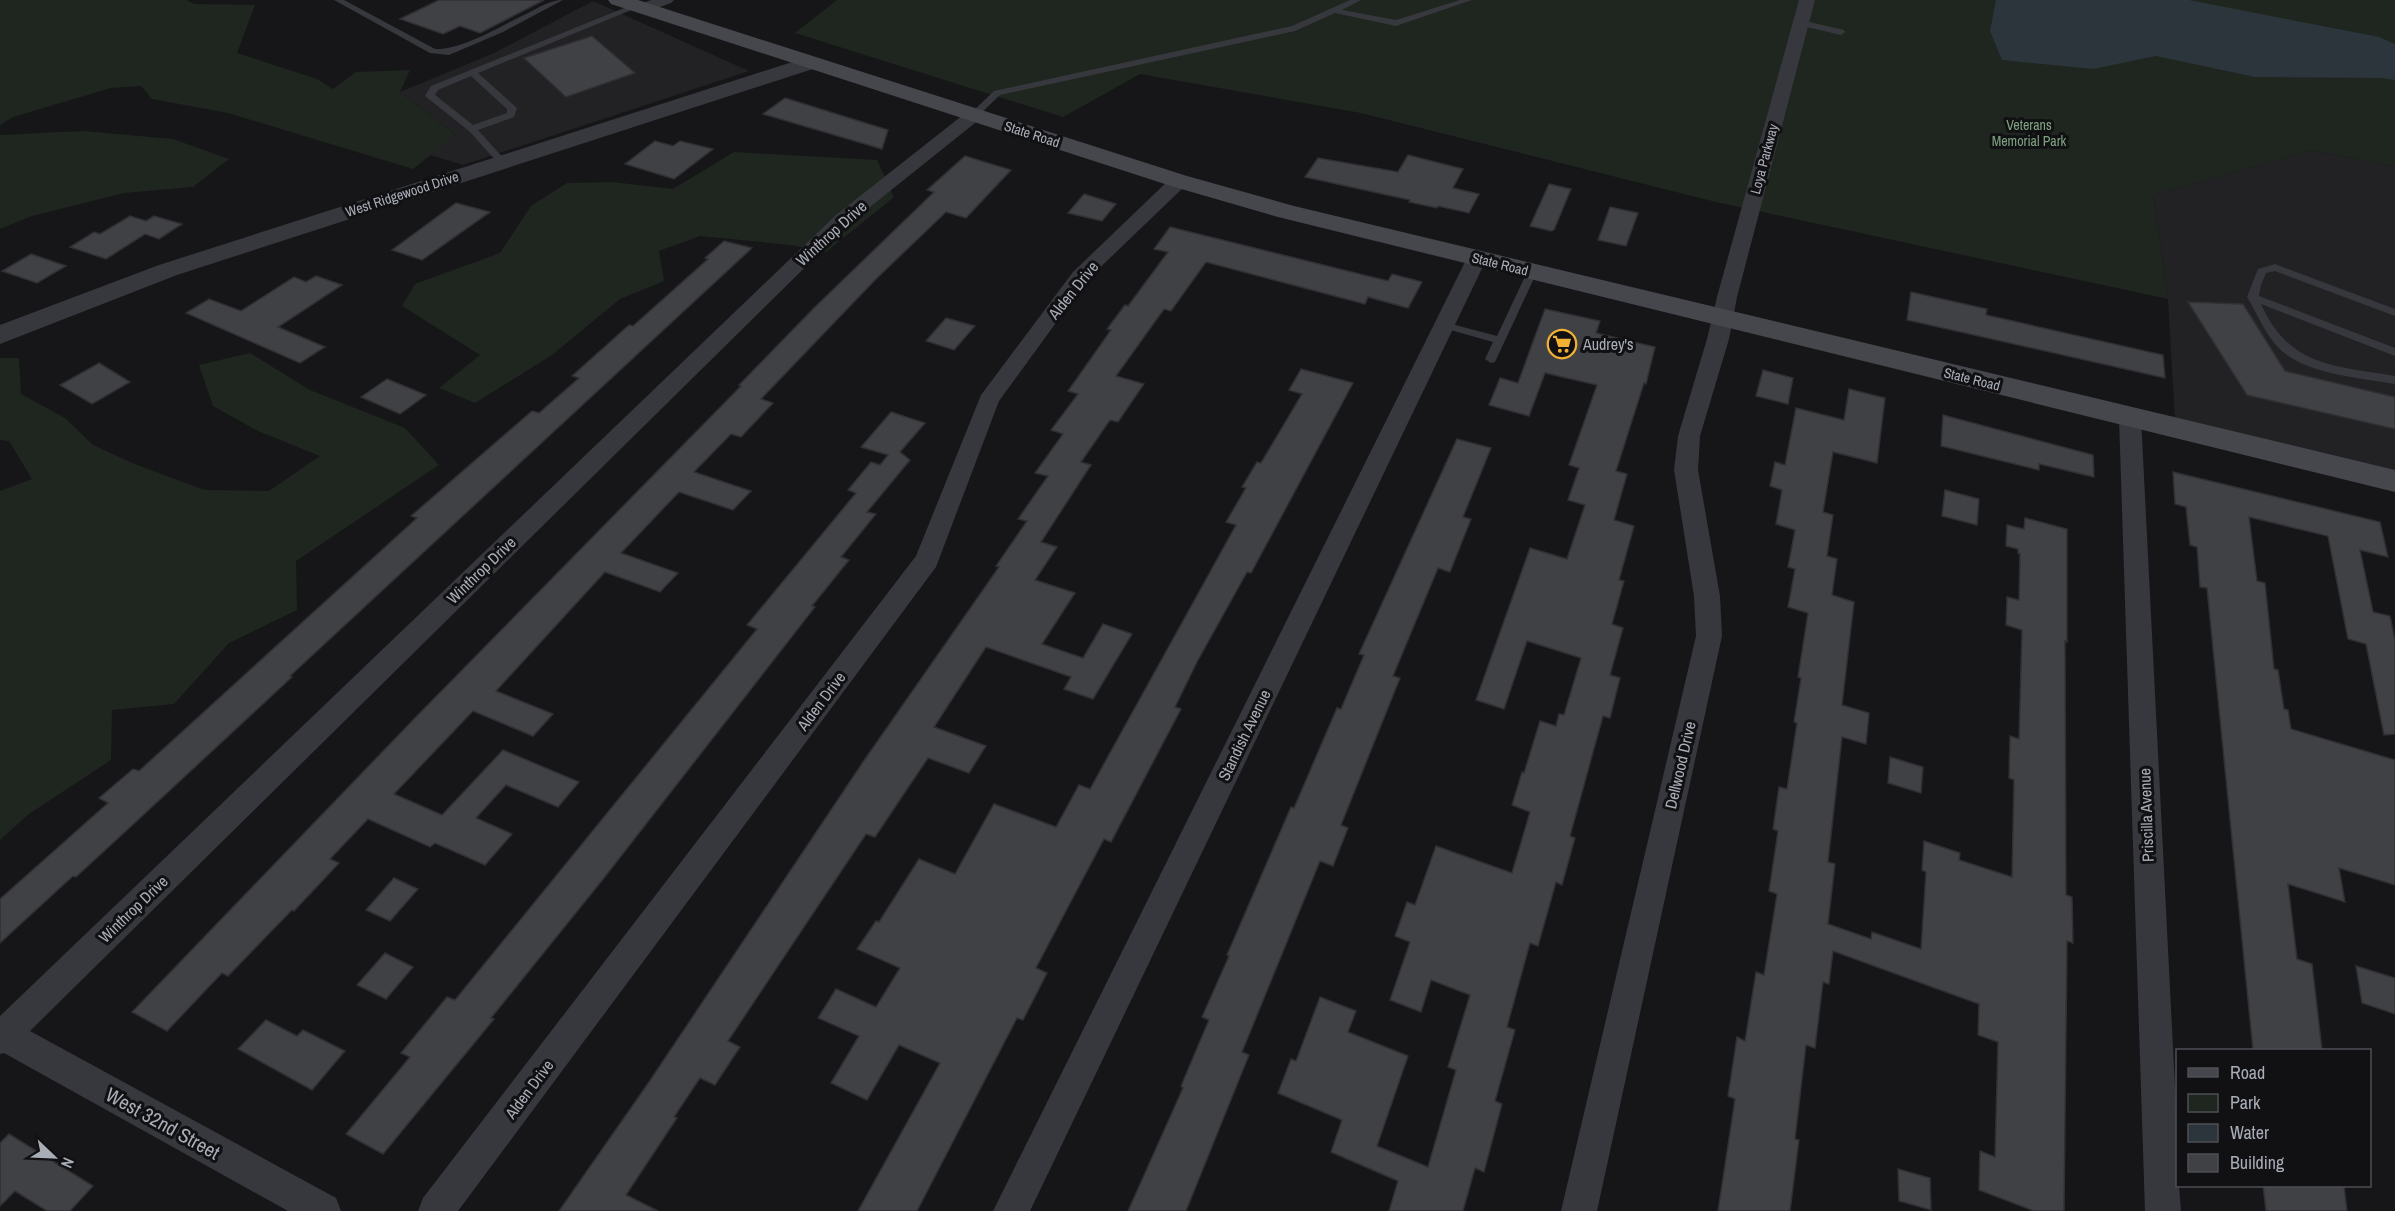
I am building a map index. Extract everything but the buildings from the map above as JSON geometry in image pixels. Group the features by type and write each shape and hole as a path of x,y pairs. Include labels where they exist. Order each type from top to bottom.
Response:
{"main road":[{"name":"State Road","path":"638,4 808,63 1179,181 1287,212 2395,481"}],"street":[{"path":"638,4 666,0"},
{"name":"Loya Parkway","path":"1723,318 1807,0"},
{"name":"West Ridgewood Drive","path":"0,335 168,270 808,63"},
{"name":"Winthrop Drive","path":"2,1036 843,219 974,115"},
{"name":"Alden Drive","path":"436,1211 927,560 989,400 1080,276 1179,181"},
{"name":"Standish Avenue","path":"1011,1211 1477,258"},
{"name":"Dellwood Drive","path":"1579,1211 1709,636 1707,596 1686,470 1689,436 1723,318"},
{"name":"Priscilla Avenue","path":"2130,418 2163,1211"},
{"name":"West 32nd Street","path":"2,1036 323,1211"}],"lane":[{"path":"338,0 433,51 449,52 500,30 559,0"},
{"path":"974,115 997,93 1295,28 1355,0"},
{"path":"1332,10 1396,23 1468,0"},
{"path":"502,162 472,129 430,96 434,88 638,4"},
{"path":"1801,23 1841,32"},
{"path":"472,73 512,108 511,115 472,129"},
{"path":"2395,314 2275,267 2262,271 2253,287 2252,297 2264,321 2288,351 2325,367 2395,380"},
{"path":"1491,359 1532,272"},
{"path":"2252,297 2395,352"},
{"path":"1444,325 1500,340"}],"shaded area":[{"path":"593,1 749,71 463,165 430,155 456,135 400,92 494,53"},
{"path":"2312,150 2395,166 2395,472 2175,421 2168,299 2153,195"}],"green space":[{"path":"0,0 187,0 194,4 255,5 237,53 317,79 333,89 356,72 410,70 400,92 456,135 413,169 228,113 152,99 141,86 111,88 13,117 0,125"},
{"name":"Veterans Memorial Park","path":"837,0 2395,0 2395,166 2312,150 2153,195 2168,299 1716,202 1361,113 1140,74 1063,117 795,33"},
{"path":"83,131 173,139 229,159 193,187 124,193 32,216 0,229 0,135"},
{"path":"734,152 877,160 894,197 826,252 791,245 700,236 659,251 664,281 620,299 552,355 475,403 439,388 480,355 402,306 415,284 500,253 531,206 567,183 612,182 673,189"},
{"path":"250,353 310,390 405,428 439,465 296,561 297,610 229,643 174,704 112,710 111,760 29,814 0,840 0,491 32,479 9,441 0,440 0,358 19,358 21,394 65,418 93,445 137,465 205,490 269,491 320,456 258,431 213,406 199,365"}],"water":[{"path":"1996,0 2189,0 2379,37 2395,44 2395,80 2255,77 2156,56 2093,69 2002,60 1990,31"}],"place":[{"name":"Audrey's","path":"1562,344"}]}
